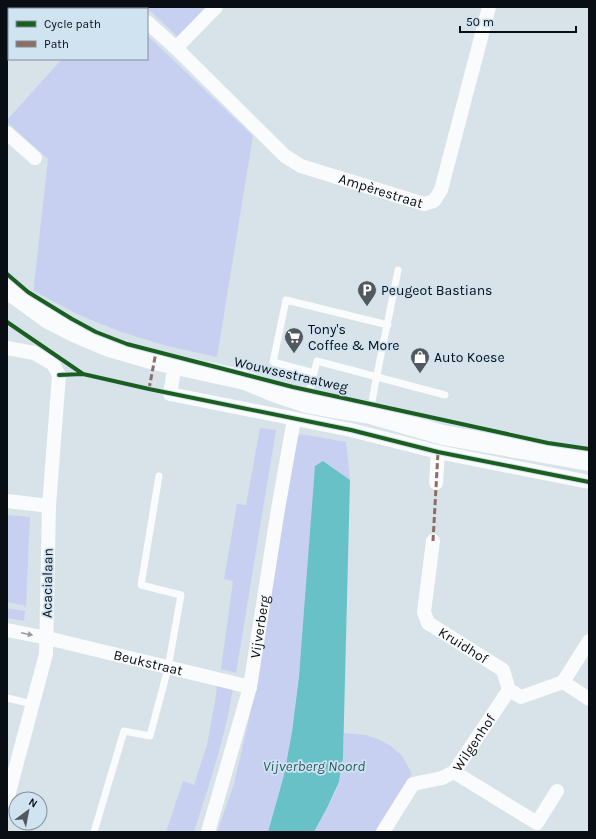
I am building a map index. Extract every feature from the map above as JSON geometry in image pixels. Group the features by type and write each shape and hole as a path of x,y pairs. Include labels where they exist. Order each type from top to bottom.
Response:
{"main road":[{"name":"Wouwsestraatweg","path":"9,291 48,332 89,352 115,361 174,370 247,391 274,392 306,403 370,414 443,435 589,461"}],"street":[{"path":"176,48 216,7"},
{"name":"Ampèrestraat","path":"148,23 176,48 285,156 301,166 424,204 434,200 441,190 489,7"},
{"path":"7,133 35,158"},
{"name":"Acacialaan","path":"7,348 34,353 53,364 59,374 49,506 46,654 7,800"},
{"path":"174,370 170,394 294,418 438,452 589,482"},
{"name":"Vijverberg","path":"208,832 250,687 294,418"},
{"path":"436,483 438,452"},
{"path":"7,501 49,506"},
{"name":"Kruidhof","path":"433,541 424,612 428,623 503,670 509,690"},
{"name":"Beukstraat","path":"7,630 47,638 250,687"},
{"path":"509,690 521,697 563,682 589,640"},
{"path":"563,682 589,699"},
{"name":"Wilgenhof","path":"383,832 413,784 442,778 454,772 509,690"},
{"path":"454,772 535,828 558,791"}],"lane":[{"path":"370,414 398,270"},
{"path":"314,373 273,362 286,300 388,325"},
{"path":"306,403 316,361 445,395"},
{"path":"94,832 124,731 150,736 168,668 181,595 141,585 159,476"},
{"path":"7,698 33,704"}],"shaded area":[{"path":"146,7 211,7 181,40"},
{"path":"148,36 253,136 217,357 167,346 124,333 79,315 34,291 48,159 7,122 7,120 61,60 148,60"},
{"path":"260,428 276,430 236,673 221,669 233,581 224,579 237,504 246,505"},
{"path":"301,434 346,442 350,480 323,461 292,733 284,775 268,832 217,832 234,784 256,688 296,438"},
{"path":"7,515 30,517 26,606 7,602"},
{"path":"7,608 25,611 24,621 7,618"},
{"path":"217,685 233,689 221,743 194,832 166,832 183,781 194,785 207,745"},
{"path":"344,733 366,735 391,746 403,757 412,774 377,832 314,832 331,802 341,776"}],"water":[{"name":"Vijverberg Noord","path":"323,461 350,480 343,758 339,782 314,832 268,832 284,775 292,732 299,676 315,466"}],"marked path":[{"path":"149,389 156,352"},
{"path":"433,541 438,452"}],"cycle path":[{"path":"7,274 28,292 72,319 96,332 127,344 293,387 548,443 589,449"},
{"path":"7,322 83,374"},
{"path":"59,375 83,374 351,430 438,452 589,482"}],"place":[{"name":"Peugeot Bastians","path":"367,307"},
{"name":"Tony's Coffee & More","path":"294,354"},
{"name":"Auto Koese","path":"420,374"}]}
